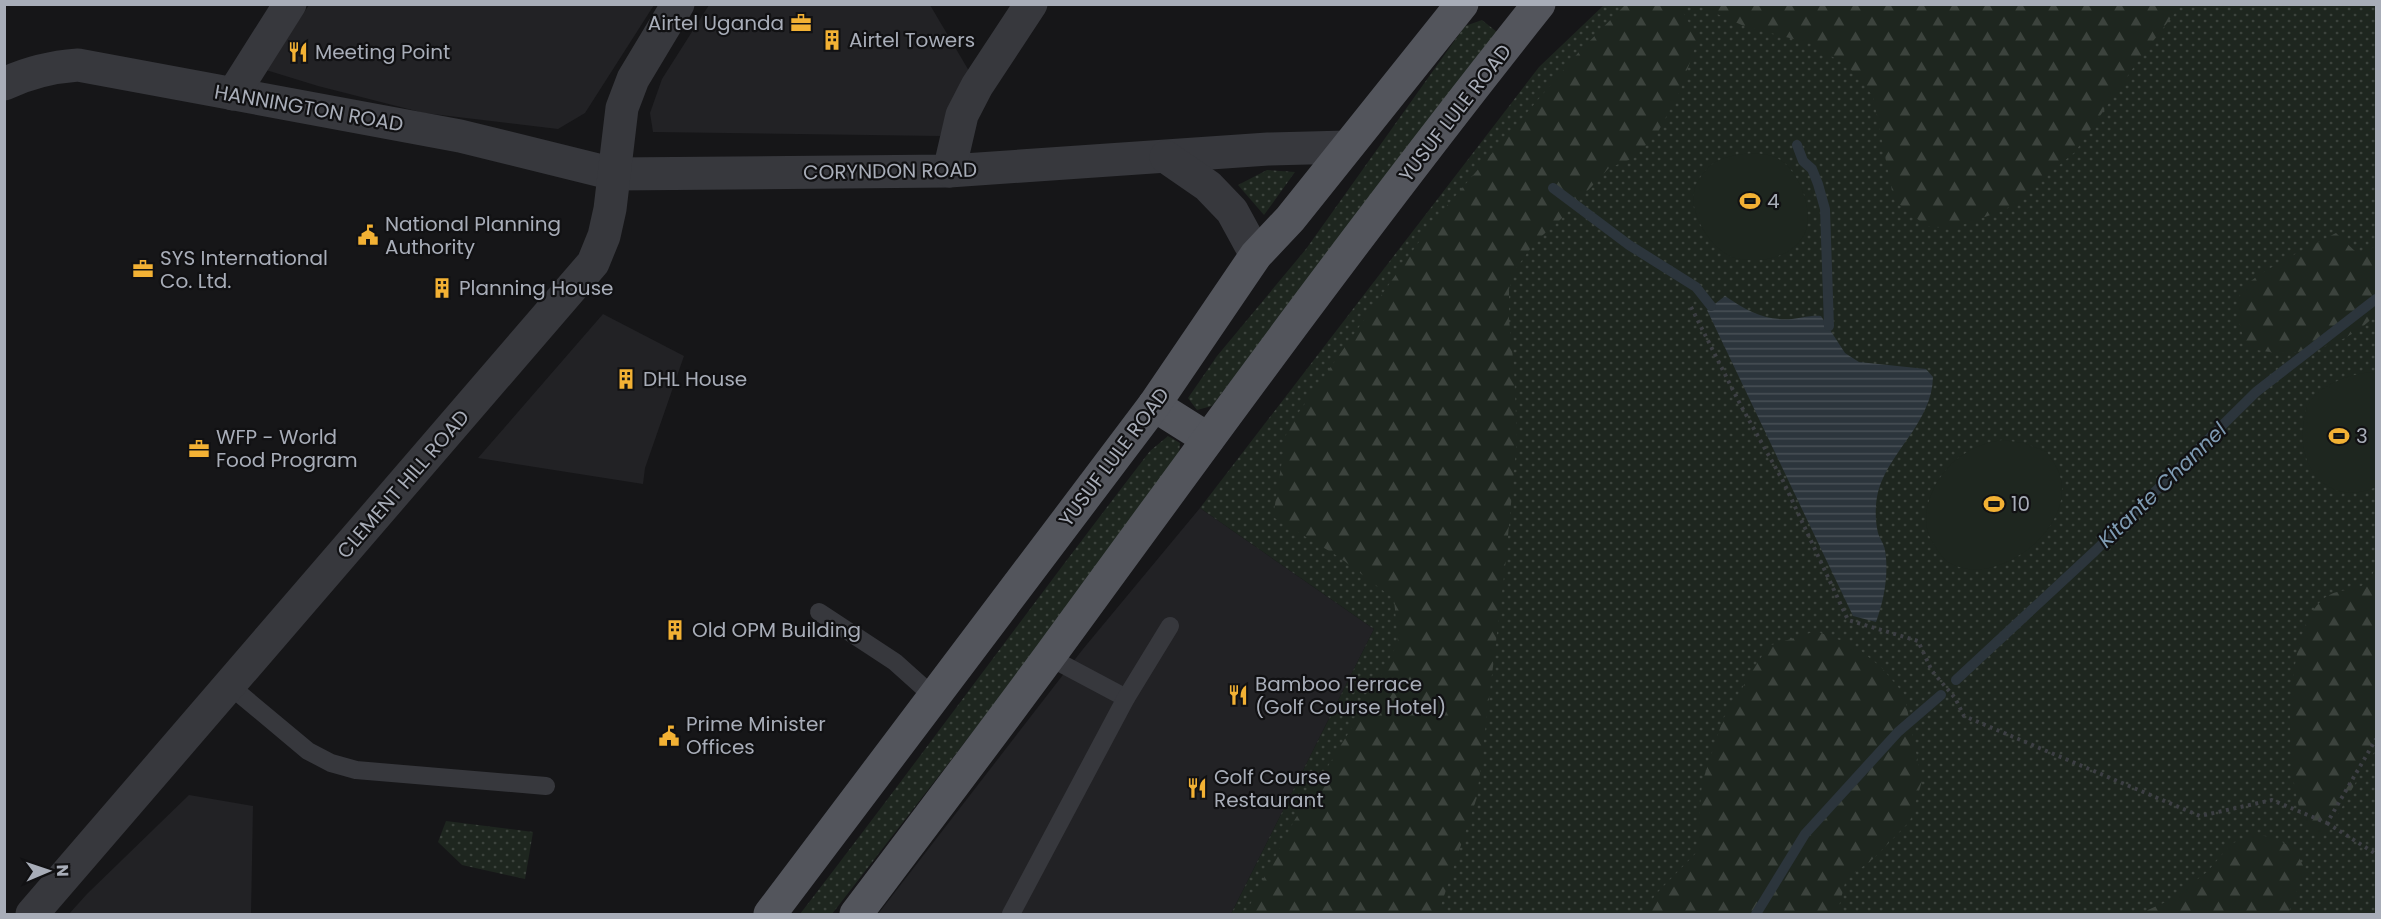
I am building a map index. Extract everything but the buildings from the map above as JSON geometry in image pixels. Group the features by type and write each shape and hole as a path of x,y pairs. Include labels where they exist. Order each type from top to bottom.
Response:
{"main road":[{"name":"YUSUF LULE ROAD","path":"770,915 1154,405 1256,255 1290,219 1462,4"},
{"name":"YUSUF LULE ROAD","path":"856,915 1208,439 1459,105 1539,5"},
{"path":"1154,405 1208,439"}],"street":[{"path":"232,94 290,4"},
{"name":"CLEMENT HILL ROAD","path":"32,915 593,263 604,236 622,108 633,79 678,4"},
{"path":"949,171 962,116 972,96 1032,4"},
{"name":"HANNINGTON ROAD","path":"4,84 25,74 51,67 78,65 460,136 614,174"},
{"path":"1166,157 1268,149 1347,147"},
{"path":"1166,157 1208,186 1232,211 1256,255"},
{"name":"CORYNDON ROAD","path":"614,174 949,171 1166,157"}],"lane":[{"path":"819,612 895,662 934,697"},
{"path":"1011,915 1126,698 1170,626"},
{"path":"1049,657 1126,698"},
{"path":"230,685 308,751 331,763 356,770 546,786"}],"path":[{"path":"1691,307 1740,404 1783,481 1848,620 1918,640 1932,671 1955,698 1964,716 2200,816 2272,800 2327,823 2376,854"},
{"path":"2327,823 2376,739"}],"shaded area":[{"path":"309,5 654,5 585,113 558,129 424,113 266,70"},
{"path":"709,5 930,5 972,76 940,136 653,132 650,113 662,79"},
{"path":"1725,296 1765,317 1792,319 1821,316 1845,353 1859,362 1926,369 1933,377 1926,409 1891,463 1878,492 1876,523 1885,550 1886,578 1876,622 1853,616 1707,310"},
{"path":"603,314 684,356 645,468 643,484 478,458"},
{"path":"1200,508 1374,629 1231,914 878,914 1083,649"},
{"path":"189,795 253,806 251,914 69,914 87,894"}],"green space":[{"path":"1626,4 1679,5 1698,39 1680,91 1658,132 1634,158 1609,168 1560,220 1536,241 1517,267 1509,289 1517,439 1505,568 1477,797 1438,914 1245,914 1294,821 1364,708 1398,642 1394,599 1339,557 1273,517 1287,429 1433,222 1578,53"},
{"path":"1604,5 2376,5 2376,914 1231,914 1374,629 1200,508 1539,67"},
{"path":"1704,5 2181,5 2140,58 2075,152 2005,210 1950,229 1926,226 1894,200 1873,96 1848,66 1809,43 1744,26 1708,10"},
{"path":"1482,20 1497,32 1212,406 1197,410 1188,398 1217,356 1306,249 1465,26"},
{"name":"4","path":"1755,153 1769,155 1785,163 1802,190 1808,221 1801,239 1786,253 1766,259 1745,260 1727,254 1711,241 1699,221 1693,201 1696,185 1711,165 1732,156"},
{"path":"1267,170 1295,172 1264,215 1238,185"},
{"path":"2336,233 2359,255 2376,246 2376,315 2350,335 2327,346 2285,353 2258,350 2246,346 2238,306 2241,292 2246,285 2269,269"},
{"name":"3","path":"2370,372 2376,374 2376,487 2359,492 2344,492 2330,487 2310,468 2303,438 2306,410 2318,393 2334,382"},
{"path":"1168,436 1180,443 1179,454 992,707 832,914 800,914 1150,451"},
{"name":"10","path":"2002,440 2024,443 2047,452 2059,473 2062,496 2056,516 2044,534 2027,550 2008,562 1987,568 1967,569 1948,562 1932,541 1926,522 1929,501 1940,478 1962,455 1981,445"},
{"path":"2376,563 2376,750 2336,818 2320,837 2304,827 2293,778 2290,737 2292,685 2296,659 2310,615 2321,601 2329,595 2353,589 2367,582"},
{"path":"1816,631 1855,646 1882,668 1904,694 1922,781 1910,821 1873,859 1846,879 1837,914 1644,914 1655,895 1696,853 1702,783 1723,719 1768,646"},
{"path":"446,821 533,832 525,879 462,865 438,842"},
{"path":"2254,834 2275,838 2295,849 2305,870 2288,914 2139,914 2170,900 2207,872 2231,844"}],"waterway":[{"path":"1797,145 1803,161 1812,169 1825,209 1829,326"},
{"path":"1553,188 1629,245 1696,287 1711,306"},
{"name":"Kitante Channel","path":"1956,680 2095,551 2256,392 2376,299"},
{"name":"Kitante Channel","path":"1756,914 1805,834 1898,732 1941,695"}],"place":[{"name":"Airtel Uganda","path":"801,23"},
{"name":"Airtel Towers","path":"832,40"},
{"name":"Meeting Point","path":"298,52"},
{"name":"4","path":"1750,201"},
{"name":"National Planning Authority","path":"368,235"},
{"name":"SYS International Co. Ltd.","path":"143,269"},
{"name":"Planning House","path":"442,288"},
{"name":"DHL House","path":"626,379"},
{"name":"3","path":"2339,436"},
{"name":"WFP - World Food Program","path":"199,449"},
{"name":"10","path":"1994,504"},
{"name":"Old OPM Building","path":"675,630"},
{"name":"Bamboo Terrace (Golf Course Hotel)","path":"1238,695"},
{"name":"Prime Minister Offices","path":"669,736"},
{"name":"Golf Course Restaurant","path":"1197,788"}]}
